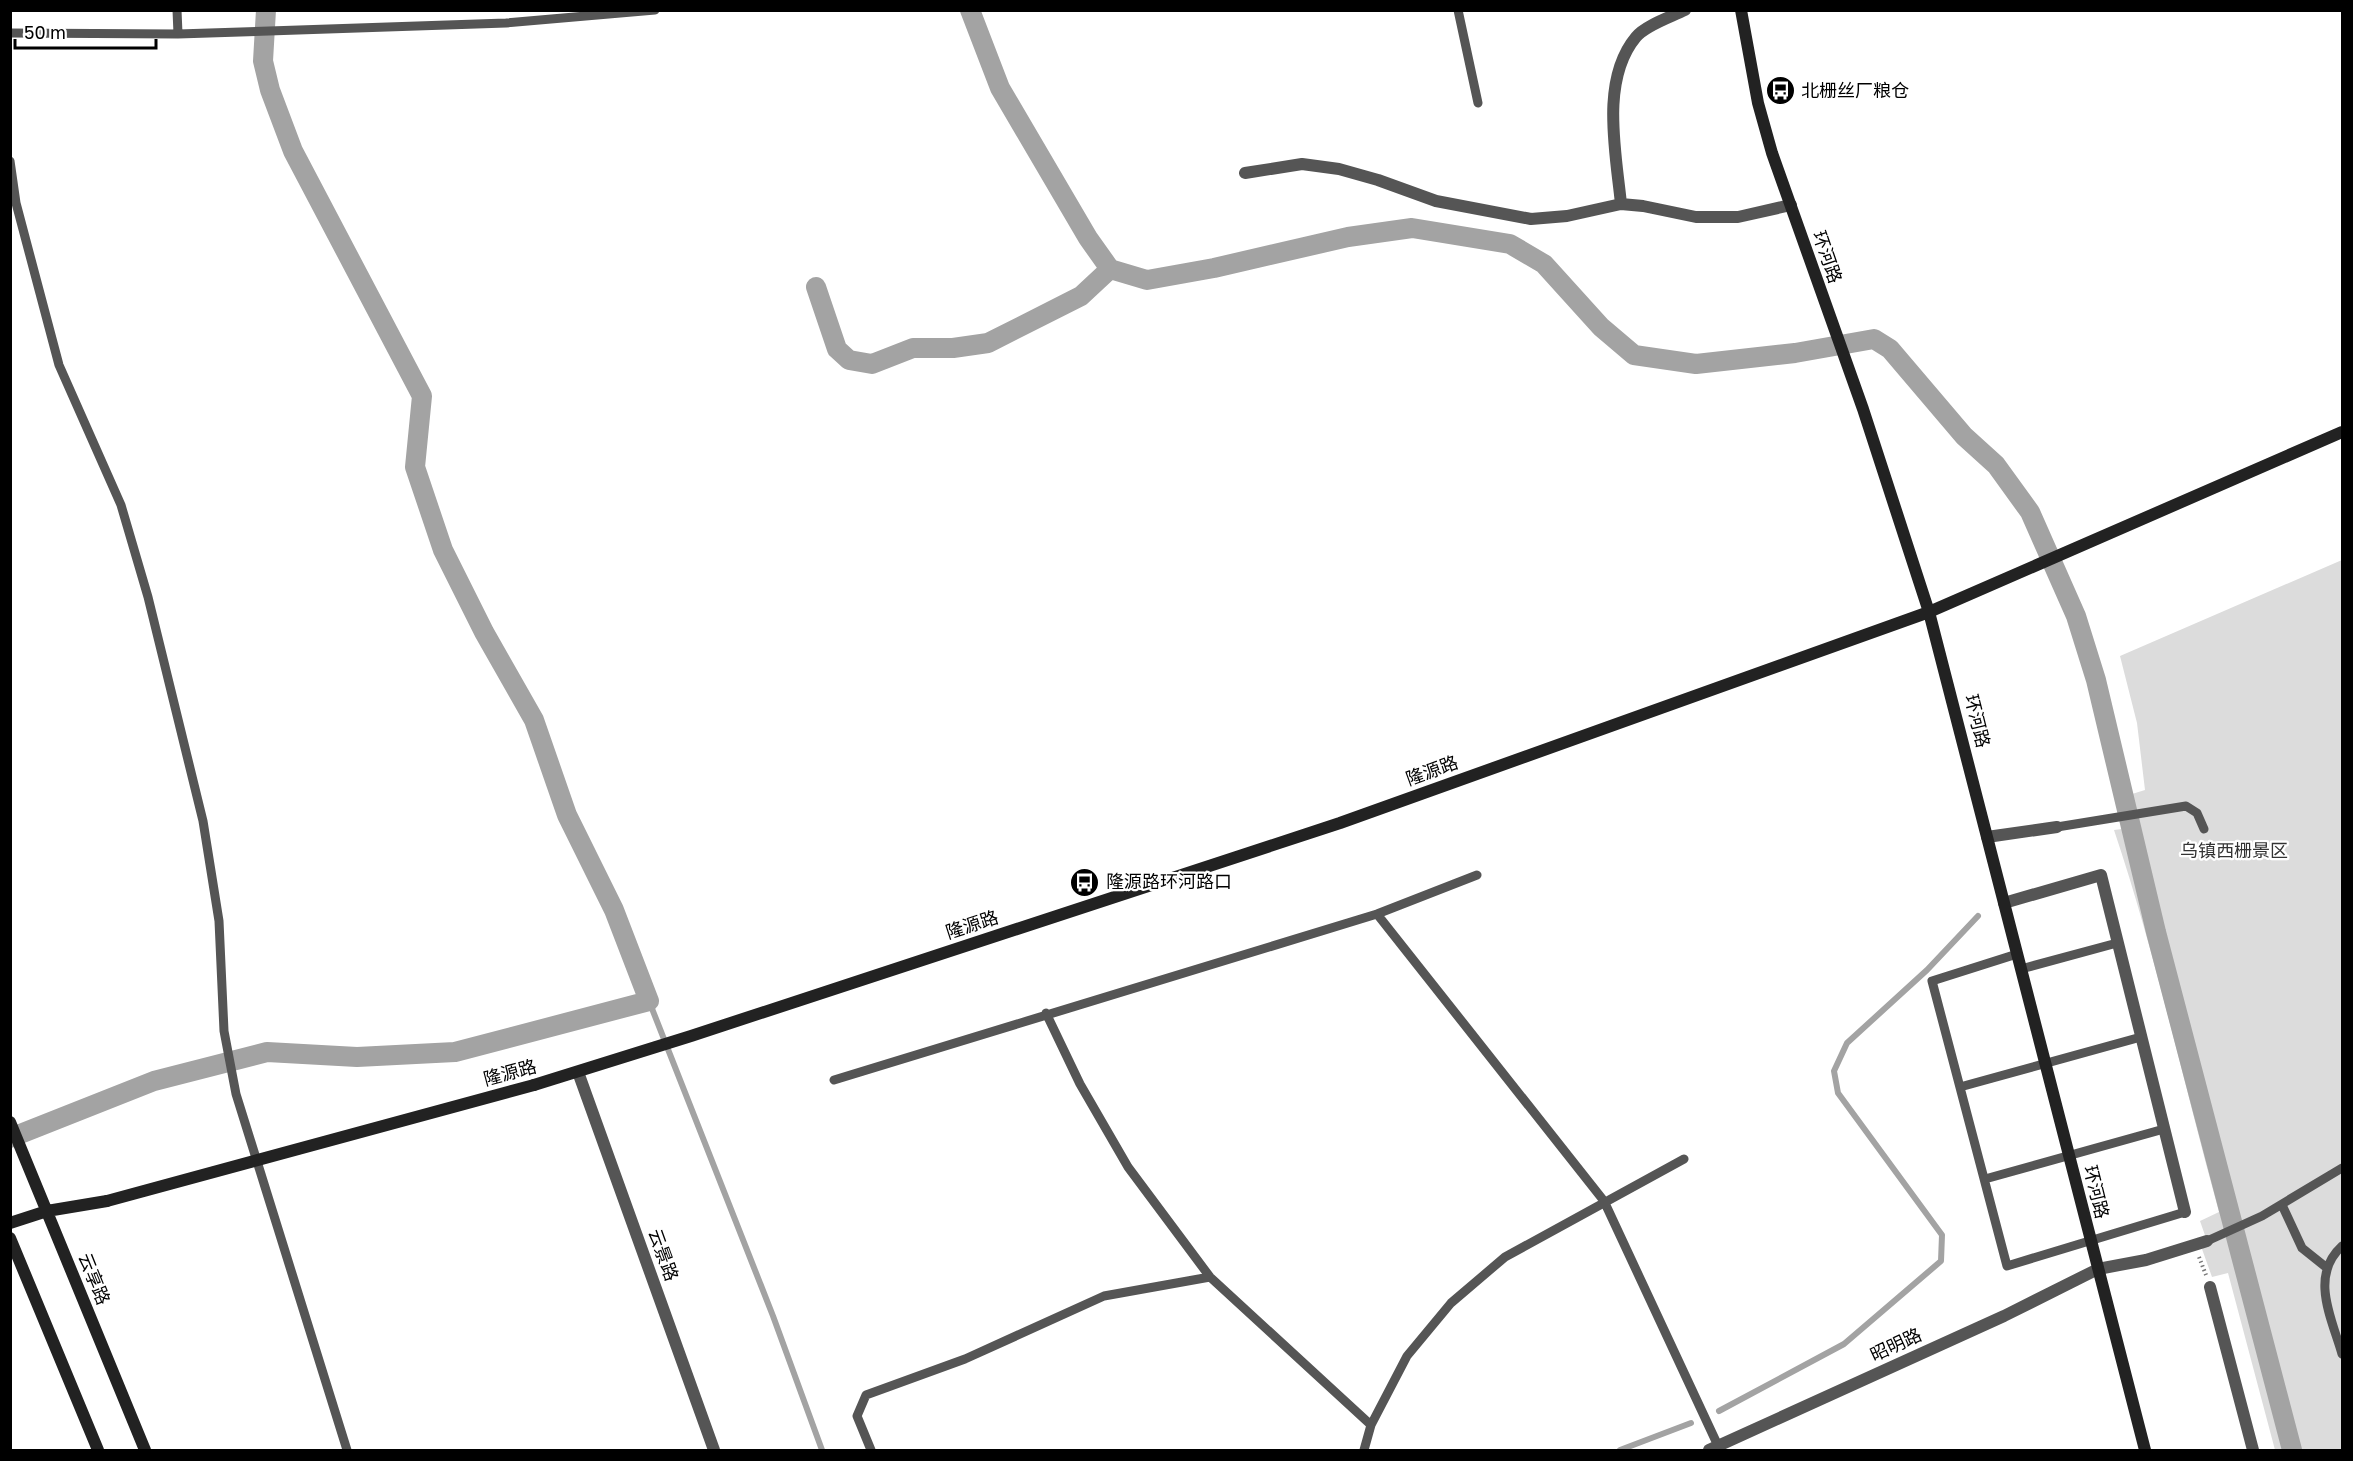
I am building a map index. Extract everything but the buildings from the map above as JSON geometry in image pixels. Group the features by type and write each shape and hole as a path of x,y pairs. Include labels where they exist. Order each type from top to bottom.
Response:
{"street":[{"path":"1621,204 1612,115 1620,66 1637,36 1685,10"},
{"name":"环河路","path":"1741,10 1758,103 1816,282 1863,409 1929,612 2145,1450"},
{"path":"1245,173 1302,164 1339,169 1436,201 1531,219 1567,216 1621,204 1696,217 1738,217 1791,205"},
{"name":"隆源路","path":"10,1223 47,1211 107,1201 578,1072 1340,823 1929,612 2343,432"},
{"path":"1988,837 2057,827"},
{"path":"2004,903 2100,875 2185,1212"},
{"name":"云景路","path":"578,1072 714,1450"},
{"name":"云享路","path":"10,1122 145,1450"},
{"path":"10,1238 98,1450"},
{"name":"昭明路","path":"1716,1449 2004,1316 2098,1269 2201,1243"},
{"path":"2210,1287 2253,1450"}],"lane":[{"path":"177,10 178,34"},
{"path":"10,33 178,34 506,23 656,10"},
{"path":"1458,10 1478,103"},
{"path":"10,160 16,203 59,365 121,505 148,597 203,821 219,921 224,1031 236,1094 348,1450"},
{"path":"2057,827 2186,806 2197,813 2204,829"},
{"path":"834,1080 1046,1013 1377,914 1477,875"},
{"path":"1377,914 1604,1201 1690,1381 1716,1449"},
{"path":"2021,969 2117,943"},
{"path":"2017,954 1932,981 2007,1266 2185,1212"},
{"path":"1046,1013 1080,1084 1128,1167 1210,1278 1371,1425"},
{"path":"1960,1087 2141,1037"},
{"path":"1984,1179 2164,1129"},
{"path":"1364,1450 1371,1425 1407,1356 1451,1303 1505,1257 1684,1159"},
{"path":"2201,1243 2262,1216 2343,1168"},
{"path":"2282,1205 2302,1248 2327,1268"},
{"path":"2343,1246 2327,1268 2323,1289 2343,1354"},
{"path":"871,1450 857,1416 866,1395 965,1359 1104,1296 1210,1278"}],"path":[{"path":"2201,1243 2210,1287"}],"green space":[{"name":"乌镇西栅景区","path":"2342,560 2342,1450 2275,1450 2228,1273 2212,1277 2202,1249 2207,1241 2200,1221 2219,1212 2156,972 2114,830 2122,829 2119,798 2145,790 2137,723 2120,656"}],"waterway":[{"path":"10,1138 154,1081 267,1052 357,1057 455,1052 649,1001 614,910 567,815 534,720 484,632 443,550 415,467 422,396 293,151 270,90 263,61 266,10"},
{"path":"970,10 1000,88 1088,238 1110,269 1147,280 1214,268 1348,237 1412,228 1510,244 1544,264 1601,327 1634,355 1696,364 1795,353 1874,339 1890,349 1964,436 1996,465 2030,512 2076,616 2096,680 2156,932 2292,1450"},
{"path":"816,287 837,349 849,360 872,364 913,348 953,348 988,343 1081,296 1110,269"},
{"path":"1719,1411 1844,1344 1941,1261 1942,1235 1838,1093 1834,1071 1847,1043 1927,970 1978,916"},
{"path":"649,1001 773,1316 822,1450"},
{"path":"1620,1450 1691,1423"}],"place":[{"name":"北栅丝厂粮仓","path":"1780,91"},
{"name":"隆源路环河路口","path":"1085,882"}]}
